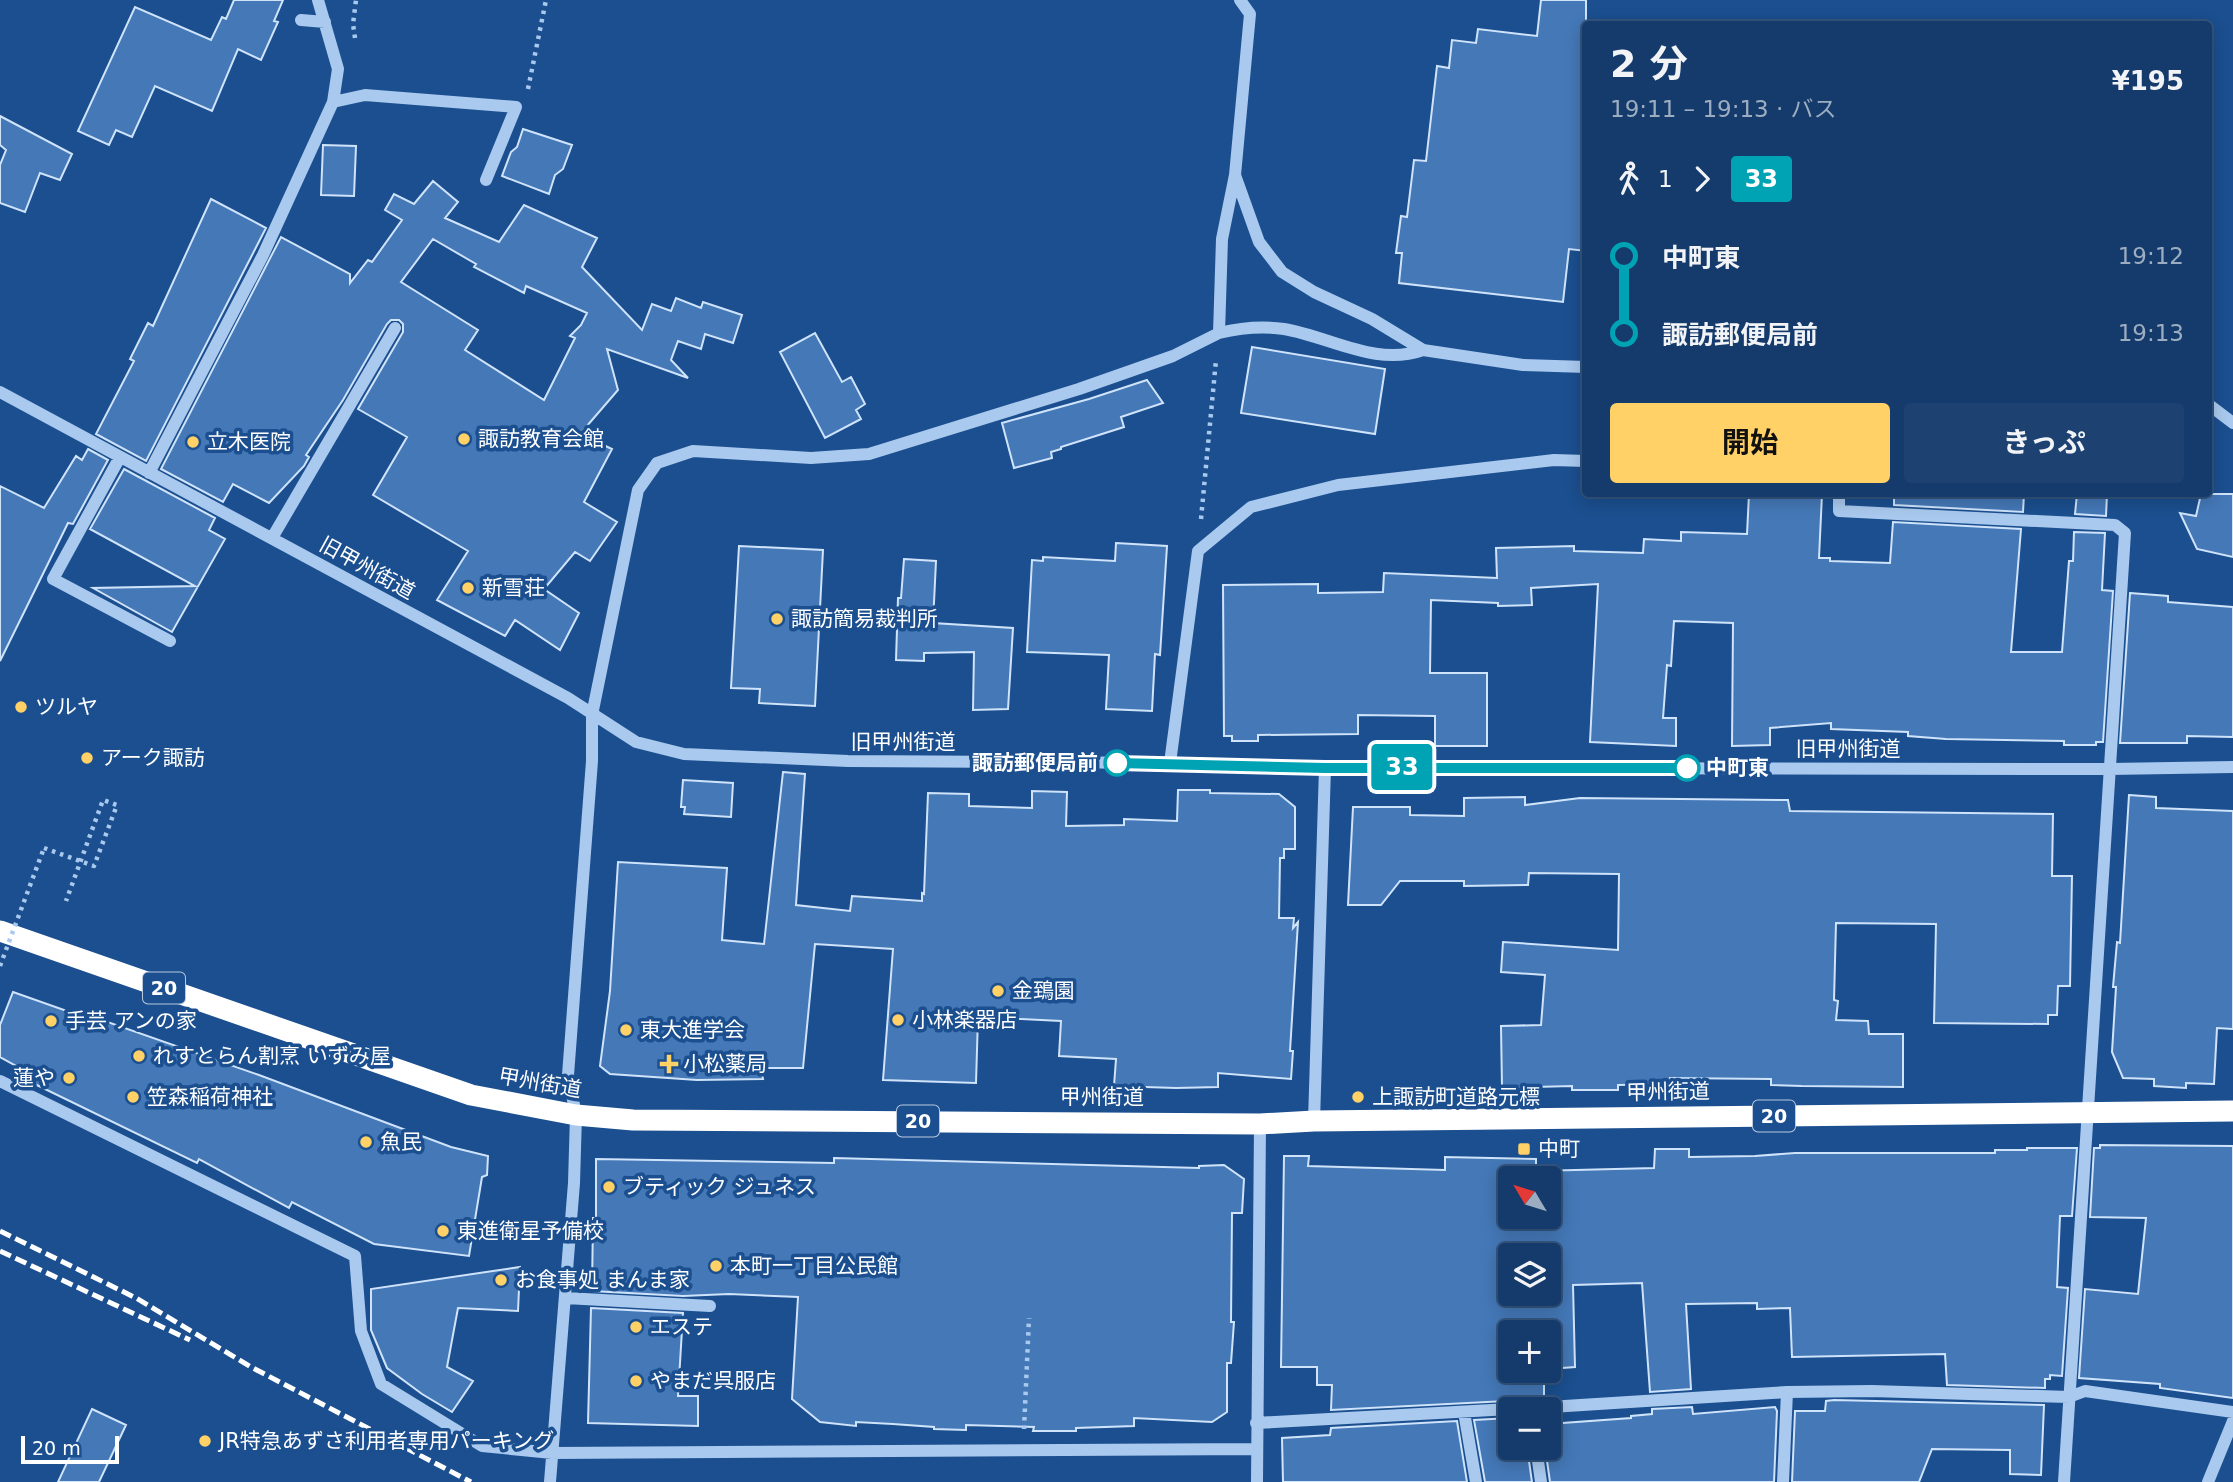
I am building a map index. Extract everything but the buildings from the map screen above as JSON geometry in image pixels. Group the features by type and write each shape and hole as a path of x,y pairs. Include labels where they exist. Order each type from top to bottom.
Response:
{"highway":[{"name":"甲州街道","path":"0,931 471,1095 576,1115 633,1120 1260,1124 1314,1121 2233,1111"}],"street":[{"path":"149,473 262,255 334,102 338,69 318,0"},
{"path":"1219,333 1222,239 1235,175 1250,14 1240,0"},
{"path":"302,20 325,22"},
{"path":"334,102 365,94 516,107 486,180"},
{"path":"1235,175 1259,242 1282,272 1314,292 1372,319 1423,350 1522,365 1582,367"},
{"path":"550,1482 574,1183 576,1115 568,1076 592,761 593,715 638,491 657,463 693,450 811,458 869,454 1150,365 1219,333 1242,327 1284,329 1382,356 1407,356 1423,350"},
{"path":"272,538 395,328"},
{"name":"旧甲州街道","path":"0,392 568,698 636,742 684,754 848,761 1170,763 1325,768 2233,767"},
{"path":"2212,407 2233,423"},
{"path":"2212,419 2221,415"},
{"path":"120,457 53,579 170,641"},
{"path":"1170,763 1198,551 1251,507 1338,485 1554,460 1582,461"},
{"path":"1839,497 1839,510 2115,525 2125,533 2064,1482"},
{"path":"1314,1121 1325,768"},
{"path":"0,1081 355,1256 361,1331 381,1384 482,1446 552,1453 1257,1450"},
{"path":"1255,1480 1260,1124"},
{"path":"566,1298 710,1306"},
{"path":"1561,1406 1787,1392 1871,1391 2069,1397 2085,1391 2233,1412"},
{"path":"1783,1482 1787,1392"},
{"path":"1256,1423 1498,1410"},
{"path":"1464,1412 1476,1482"},
{"path":"2208,1482 2233,1421"},
{"path":"1538,1460 1541,1482"}],"path":[{"path":"516,107 528,93 545,0"},
{"path":"1198,551 1219,333"},
{"path":"0,966 44,848 69,857 82,862 94,866 117,805 103,800 95,825 85,851 80,863 66,901"},
{"path":"1023,1451 1029,1318"}],"railway":[{"path":"0,1231 136,1298 251,1367 471,1482"},
{"path":"0,1251 190,1340"}],"bus line":[{"name":"33","path":"1117,763 1325,768 1687,768"}],"place":[{"name":"諏訪教育会館","path":"464,439"},
{"name":"立木医院","path":"193,442"},
{"name":"新雪荘","path":"468,588"},
{"name":"諏訪簡易裁判所","path":"777,619"},
{"name":"ツルヤ","path":"21,707"},
{"name":"アーク諏訪","path":"87,758"},
{"name":"諏訪郵便局前","path":"1117,763"},
{"name":"中町東","path":"1687,768"},
{"name":"金鵄園","path":"998,991"},
{"name":"小林楽器店","path":"898,1020"},
{"name":"手芸 アンの家","path":"51,1021"},
{"name":"東大進学会","path":"626,1030"},
{"name":"れすとらん割烹 いずみ屋","path":"139,1056"},
{"name":"小松薬局","path":"669,1064"},
{"name":"蓮や","path":"69,1078"},
{"name":"笠森稲荷神社","path":"133,1097"},
{"name":"上諏訪町道路元標","path":"1358,1097"},
{"name":"魚民","path":"366,1142"},
{"name":"中町","path":"1524,1149"},
{"name":"ブティック ジュネス","path":"609,1187"},
{"name":"東進衛星予備校","path":"443,1231"},
{"name":"本町一丁目公民館","path":"716,1266"},
{"name":"お食事処 まんま家","path":"501,1280"},
{"name":"エステ","path":"636,1327"},
{"name":"やまだ呉服店","path":"636,1381"},
{"name":"JR特急あずさ利用者専用パーキング","path":"205,1441"}]}
